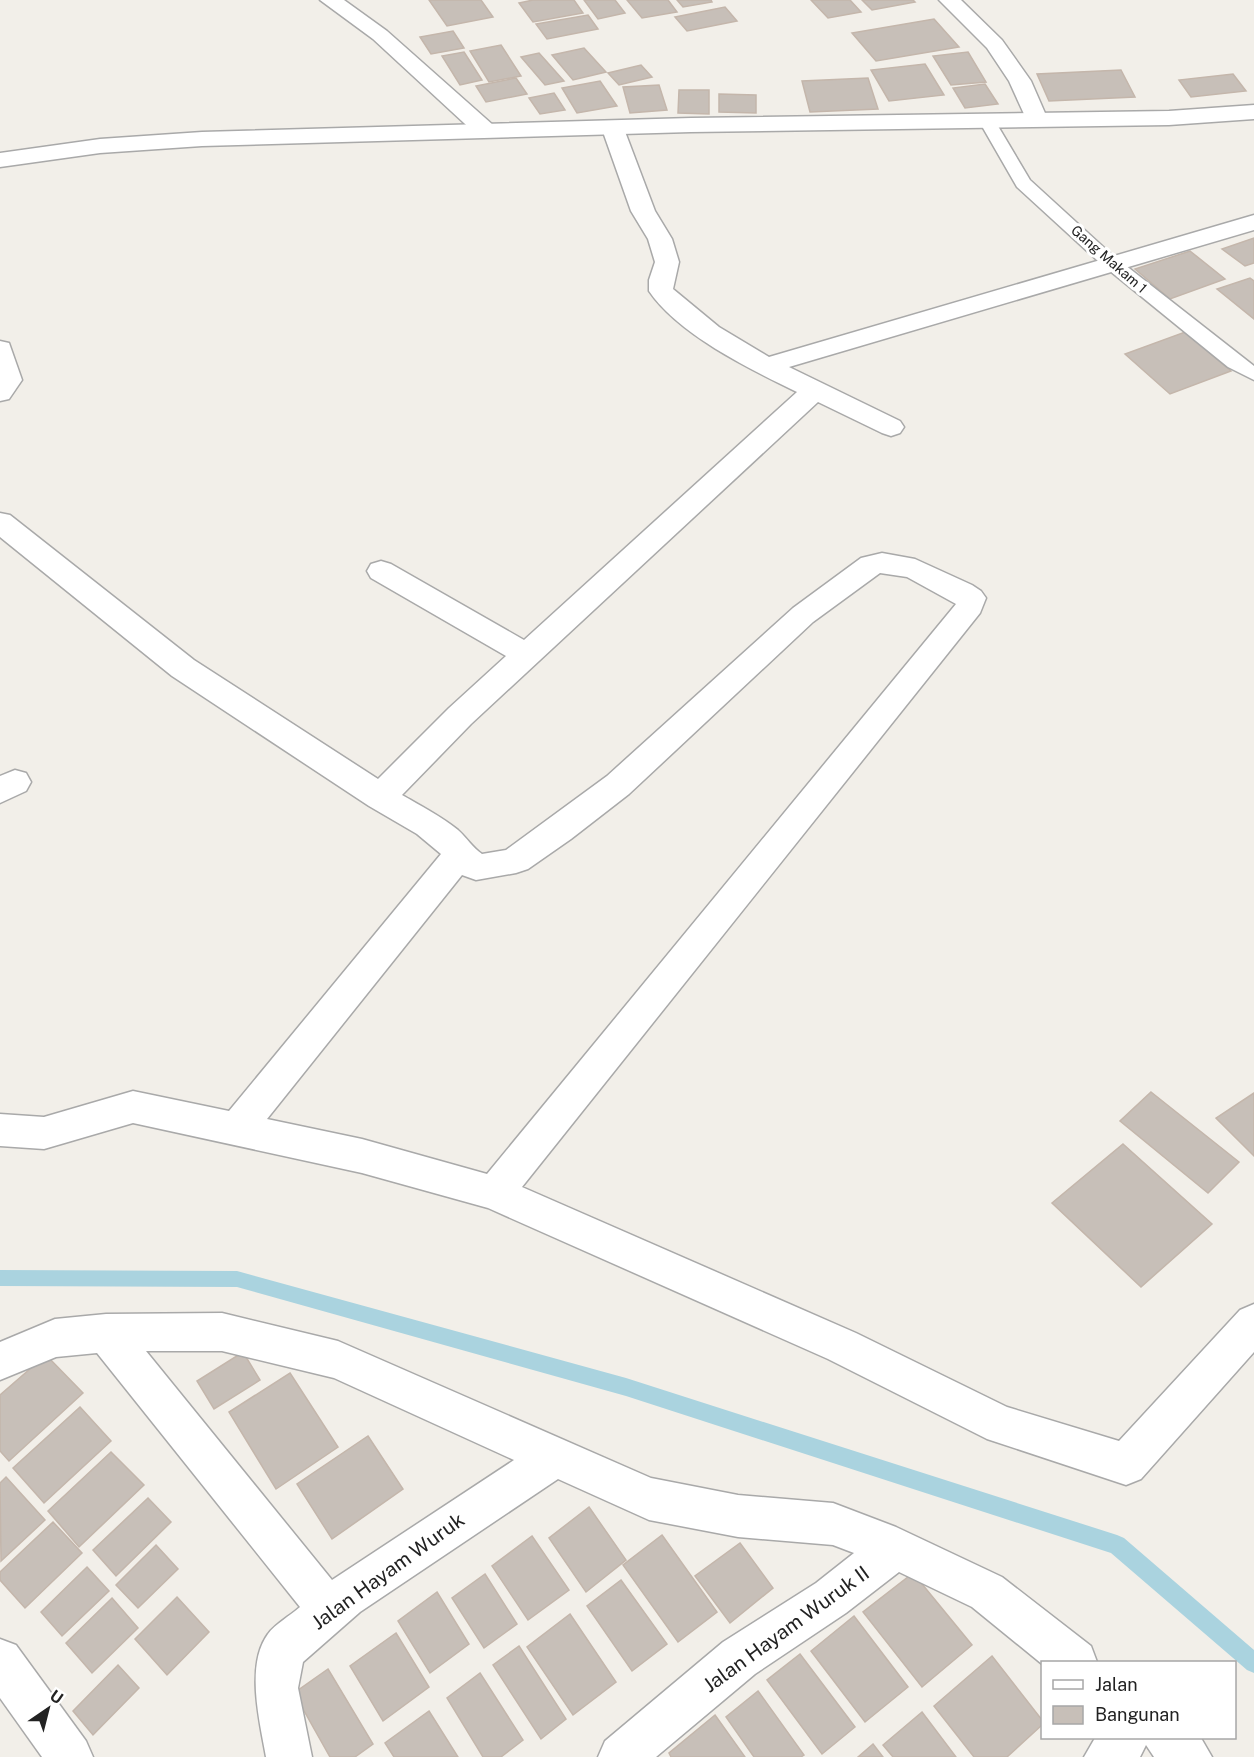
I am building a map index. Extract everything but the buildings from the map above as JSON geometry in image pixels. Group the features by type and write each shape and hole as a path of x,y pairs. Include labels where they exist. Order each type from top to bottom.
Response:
{"street":[{"path":"330,0 380,35 485,130"},
{"path":"949,0 995,44 1020,81 1037,120"},
{"path":"0,160 52,150 109,144 485,130 1169,118 1254,112"},
{"path":"613,129 643,211 660,239 667,262 661,280 661,291 677,308 718,337 815,390 891,427"},
{"path":"769,365 1254,222"},
{"path":"0,349 9,380 0,393"},
{"path":"380,797 460,716 526,654 815,390"},
{"path":"0,522 183,668 380,797 428,825 448,841 459,855 476,867 493,866 516,860 560,830 618,785 803,615 871,565 881,561 897,563 971,598 970,606 494,1193"},
{"path":"381,571 526,654"},
{"path":"236,1130 459,855"},
{"path":"0,1130 44,1133 133,1107 362,1156 494,1193 842,1346 1000,1425 1126,1464 1254,1323"},
{"path":"0,1361 55,1338 106,1333 222,1332 338,1360 649,1499 738,1516 833,1524 897,1548 987,1592 1074,1661"},
{"path":"106,1333 330,1611"},
{"name":"Jalan Hayam Wuruk","path":"289,1757 276,1688 283,1650 330,1611 442,1530 556,1457"},
{"name":"Jalan Hayam Wuruk II","path":"621,1757 739,1658 831,1598 897,1548"},
{"path":"0,1661 70,1757"},
{"path":"1107,1757 1125,1739"},
{"path":"1168,1739 1189,1757"}],"lane":[{"name":"Gang Makam 1","path":"987,121 1023,183 1113,264 1235,363 1254,374"}],"waterway":[{"path":"0,1278 237,1279 626,1387 1117,1545 1254,1663"}]}
